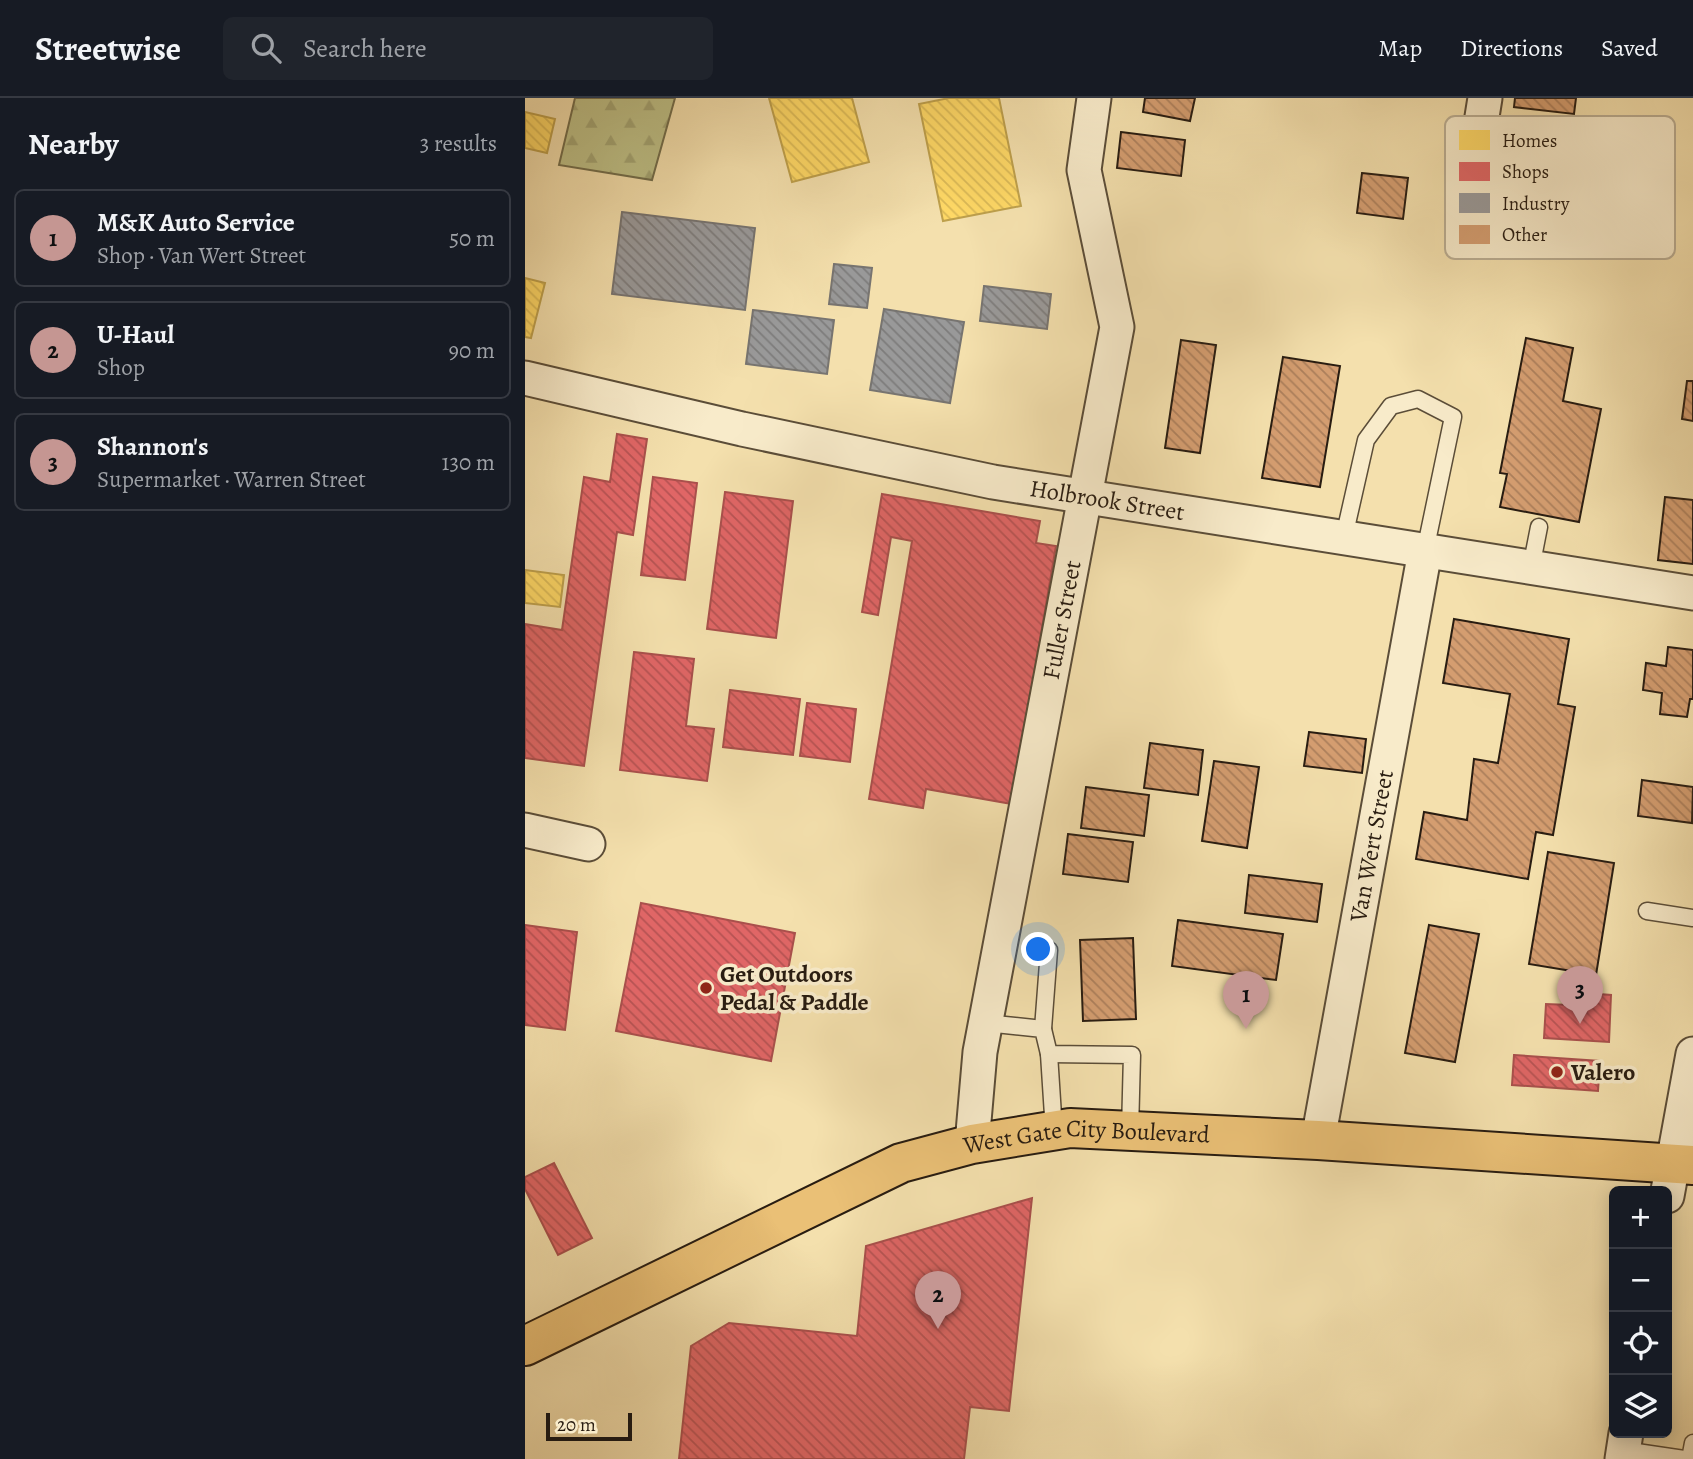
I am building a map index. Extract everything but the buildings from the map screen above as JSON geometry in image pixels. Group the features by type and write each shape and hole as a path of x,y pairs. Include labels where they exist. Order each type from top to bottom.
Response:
{"main road":[{"name":"West Gate City Boulevard","path":"525,1346 901,1163 972,1144 1070,1128 1318,1140 1677,1175"}],"street":[{"name":"Fuller Street","path":"972,1144 980,1052 1117,327 1084,170 1094,98"},
{"path":"1482,116 1485,98"},
{"name":"Holbrook Street","path":"525,378 872,458 1086,496 1693,593"},
{"name":"Van Wert Street","path":"1318,1140 1425,551"},
{"path":"525,830 588,844"},
{"path":"1677,1175 1693,1054"}],"lane":[{"path":"1343,537 1366,440 1391,406 1418,400 1453,417 1425,551"},
{"path":"1531,568 1539,527"},
{"path":"1647,911 1693,918"},
{"path":"1049,950 1043,1029 1049,1054 1054,1131"},
{"path":"986,1023 1043,1029"},
{"path":"1049,1054 1132,1055 1130,1131"},
{"path":"1690,1459 1693,1443"},
{"path":"1624,1447 1684,1459"}],"green space":[{"path":"575,98 675,98 652,180 559,165"}],"place":[{"name":"Get Outdoors Pedal & Paddle","path":"706,988"},
{"name":"Shannon's","path":"1580,1024"},
{"name":"M&K Auto Service","path":"1246,1029"},
{"name":"Valero","path":"1557,1072"},
{"name":"U-Haul","path":"938,1329"}]}
